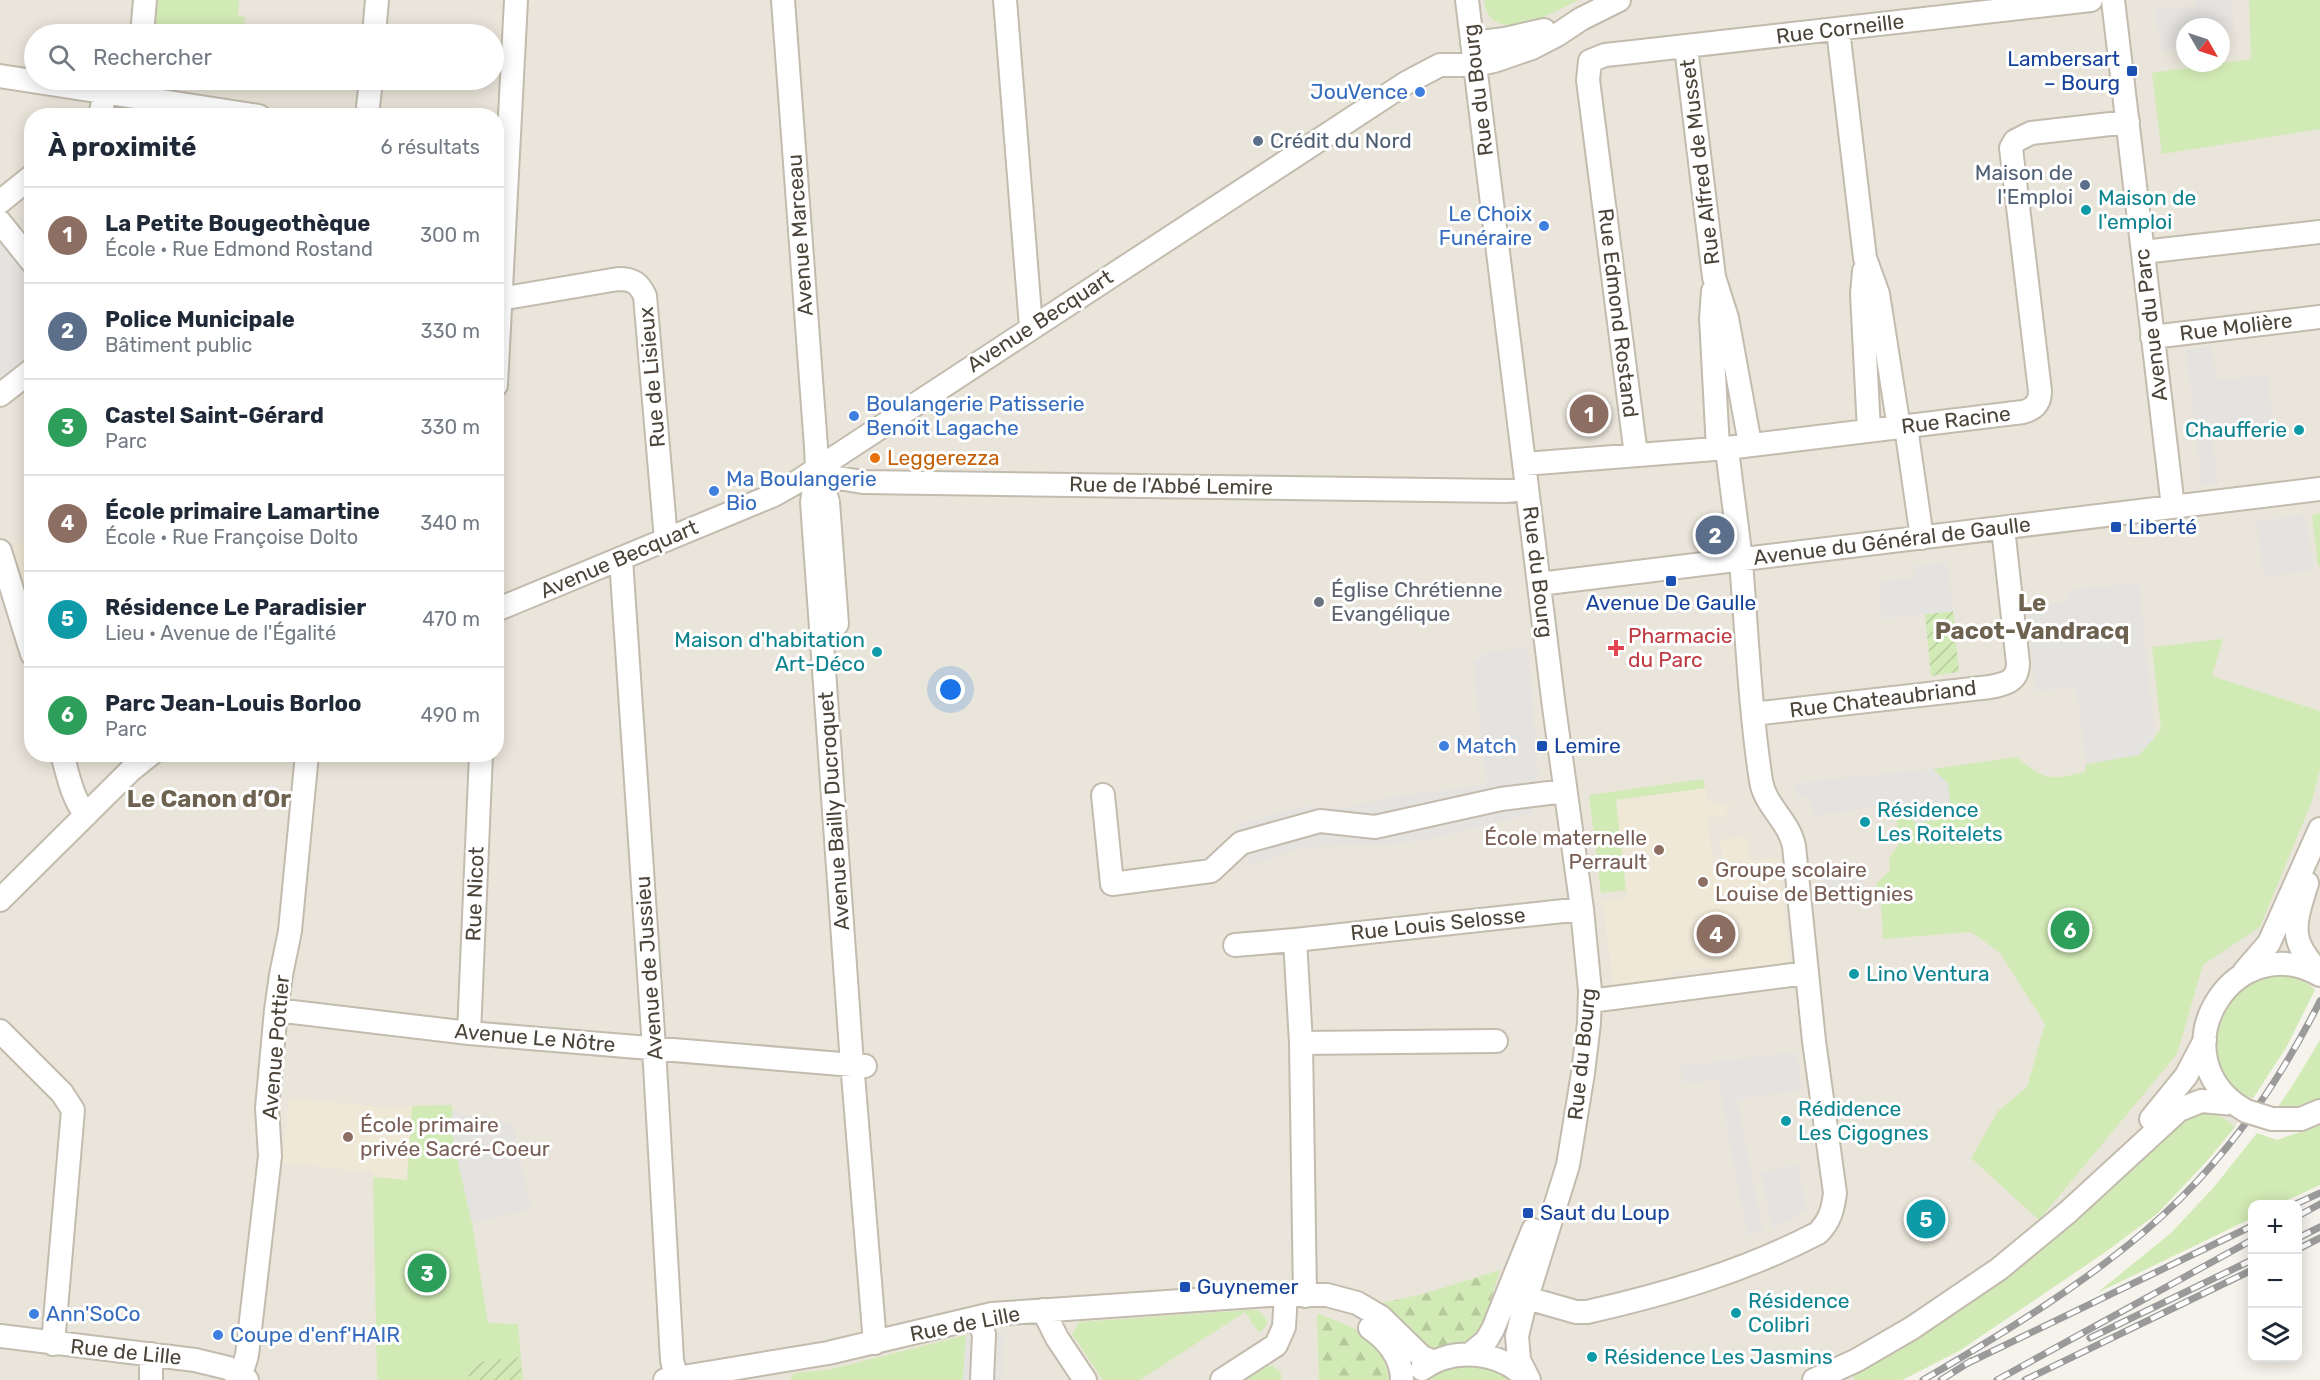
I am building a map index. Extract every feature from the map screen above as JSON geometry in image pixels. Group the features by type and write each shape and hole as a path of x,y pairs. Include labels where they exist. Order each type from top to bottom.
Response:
{"street":[{"path":"143,24 145,0"},
{"path":"375,24 377,0"},
{"path":"504,224 516,0"},
{"name":"Avenue Marceau","path":"783,0 817,469"},
{"path":"1005,0 1031,327"},
{"name":"Rue du Bourg","path":"1467,0 1565,791 1582,909 1590,1001 1583,1073 1572,1144 1563,1184 1520,1322 1517,1349 1528,1380"},
{"path":"1472,43 1530,34 1581,19 1619,0"},
{"name":"Rue Corneille","path":"1590,61 1605,55 1686,48 2091,0"},
{"name":"Avenue du Parc","path":"2113,0 2173,507"},
{"name":"Avenue Becquart","path":"504,607 774,495 1406,83 1444,64 1475,65 1494,62 1541,44 1581,19"},
{"path":"1838,30 1865,258 1862,294 1869,431"},
{"name":"Rue Alfred de Musset","path":"1686,48 1714,277 1727,318 1750,444"},
{"name":"Rue Edmond Rostand","path":"1590,61 1588,80 1636,455"},
{"path":"0,76 24,80"},
{"path":"90,90 207,108"},
{"path":"368,108 370,90"},
{"path":"108,108 122,95"},
{"name":"Rue Racine","path":"1636,455 1722,448 1903,427 2032,408 2037,403 2040,391 2011,148 2015,141 2031,134 2128,122"},
{"path":"0,202 24,182"},
{"path":"0,216 24,197"},
{"path":"0,222 24,252"},
{"path":"2143,252 2320,232"},
{"path":"1865,258 1878,294 1922,538"},
{"name":"Rue Alfred de Musset","path":"1714,277 1711,318 1722,448 1740,560"},
{"name":"Rue de Lisieux","path":"504,298 618,279 635,281 640,287 645,296 666,540"},
{"name":"Rue Molière","path":"2152,337 2320,317"},
{"path":"0,395 24,376"},
{"path":"1524,464 1636,455"},
{"name":"Rue de l'Abbé Lemire","path":"817,469 838,478 863,482 1505,491 1527,489"},
{"name":"Avenue Bailly Ducroquet","path":"817,469 812,502 882,1341"},
{"name":"Avenue du Général de Gaulle","path":"1539,584 2320,489"},
{"name":"Rue Chateaubriand","path":"1753,714 1990,687 2009,682 2015,677 2018,663 2003,528"},
{"path":"0,550 24,628"},
{"name":"Avenue de Jussieu","path":"621,558 654,1048 672,1360 670,1378"},
{"path":"1527,1298 1576,1312 1587,1312 1647,1298 1736,1270 1809,1237 1826,1226 1831,1216 1835,1193 1814,1041 1792,840 1787,827 1763,789 1753,714 1740,560"},
{"path":"64,762 74,795 79,807 86,814"},
{"path":"0,900 142,762"},
{"name":"Avenue Pottier","path":"244,1377 270,1156 267,1108 276,1010 289,942 306,762"},
{"name":"Rue Nicot","path":"469,1033 481,762"},
{"path":"1103,795 1112,884 1211,871 1241,843 1320,821 1375,827 1501,799 1565,791"},
{"path":"2320,829 2269,943 2213,1005 2207,1023 2205,1040 2212,1077 2222,1093 2246,1111 2272,1119 2301,1119 2320,1112"},
{"path":"2320,841 2297,923 2299,942 2320,975"},
{"name":"Rue Louis Selosse","path":"1235,945 1582,909"},
{"path":"1222,1380 1276,1344 1295,1295 1301,1043 1295,940"},
{"path":"2238,977 2264,967 2282,965 2301,967 2320,975"},
{"path":"1590,1001 1807,973"},
{"name":"Avenue Le Nôtre","path":"276,1010 469,1033 859,1066"},
{"path":"0,1031 62,1093 73,1110 53,1344"},
{"path":"2083,1198 2186,1076 2205,1040"},
{"path":"1301,1043 1496,1041"},
{"path":"1814,1380 1882,1346 1940,1311 1999,1269 2083,1198 2179,1110 2201,1101 2235,1104"},
{"name":"Rue du Bourg","path":"1470,1354 1481,1346 1493,1329 1544,1202 1572,1144"},
{"name":"Rue de Lille","path":"1295,1295 1342,1309 1376,1332 1400,1364 1402,1380"},
{"name":"Rue de Lille","path":"670,1378 777,1371 882,1341 992,1314 1295,1295 1338,1296 1357,1303 1381,1317 1417,1353 1434,1362"},
{"path":"1043,1310 1057,1338 1085,1380"},
{"path":"977,1318 984,1334 982,1380"},
{"name":"Rue de Lille","path":"0,1336 212,1363 244,1377"},
{"path":"151,1354 151,1380"},
{"path":"1410,1380 1434,1362 1452,1356 1470,1354 1498,1359 1515,1368 1528,1380"}],"shaded area":[{"path":"0,0 2320,0 2320,972 2287,1046 2235,1127 2206,1162 2104,1253 1959,1351 1902,1380 0,1380"},
{"path":"2194,0 2232,0 2234,29 2230,30 2230,18 2176,18 2176,49 2161,51 2155,10 2194,6"},
{"path":"24,216 24,228 19,221"},
{"path":"0,235 24,264 24,369 0,389"},
{"path":"2212,346 2217,380 2268,375 2273,429 2212,438 2218,483 2202,486 2186,350"},
{"path":"2305,514 2314,570 2264,577 2256,521"},
{"path":"24,543 24,584 13,546"},
{"path":"1948,563 1953,611 1882,619 1878,582 1914,578 1913,566"},
{"path":"2139,583 2155,737 2139,755 2086,764 2076,687 2035,692 2027,604 2068,602 2069,590"},
{"path":"1528,647 1540,798 1531,800 1534,813 1431,839 1388,845 1304,847 1250,866 1235,825 1304,806 1343,808 1396,796 1487,785 1473,662 1487,652"},
{"path":"1933,769 1948,784 1951,807 1938,820 1916,823 1895,806 1885,805 1814,816 1810,796 1797,797 1794,783"},
{"name":"Groupe scolaire Louise de Bettignies","path":"1705,788 1707,801 1731,806 1721,820 1714,814 1707,818 1714,866 1723,864 1720,840 1747,837 1750,861 1781,858 1783,874 1780,875 1790,962 1716,973 1715,967 1672,972 1672,978 1613,985 1603,901 1627,898 1616,800"},
{"path":"1860,863 1864,899 1827,903 1824,867"},
{"path":"1797,1052 1802,1090 1737,1099 1763,1232 1747,1235 1718,1080 1683,1084 1680,1066"},
{"name":"École primaire privée Sacré-Coeur","path":"289,1098 381,1107 412,1106 407,1180 373,1177 372,1172 282,1163"},
{"path":"452,1112 513,1123 531,1209 472,1223 454,1144"},
{"path":"1798,1164 1806,1210 1772,1230 1761,1172"},
{"path":"1004,1332 1002,1380 963,1380 966,1335"}],"green space":[{"path":"158,0 239,0 238,16 245,17 244,24 156,24"},
{"path":"1484,0 1578,0 1539,18 1510,25 1498,23 1489,15"},
{"path":"2249,0 2320,0 2320,129 2162,154 2152,73 2176,70 2176,72 2230,72 2230,62 2251,59"},
{"path":"2320,513 2320,566 2318,566 2312,515"},
{"path":"1953,611 1959,672 1931,676 1925,614"},
{"path":"2223,639 2212,676 2320,711 2320,770 2312,801 2260,927 2203,965 2177,1054 2039,1220 1971,1158 1998,1111 2027,1087 2045,1024 2000,953 1971,932 1883,939 1881,903 1876,884 1890,870 1889,858 1899,844 1895,806 1948,784 1933,769 2017,757 2035,771 2055,777 2085,772 2086,764 2139,755 2161,729 2152,647"},
{"path":"1703,779 1705,788 1616,800 1626,890 1601,893 1589,795"},
{"path":"2281,972 2305,981 2315,990 2287,1046 2253,1098 2239,1093 2225,1080 2214,1057 2214,1025 2242,983"},
{"path":"2320,1040 2320,1101 2306,1109 2275,1111 2291,1088"},
{"path":"452,1105 454,1144 472,1223 488,1323 518,1324 523,1380 377,1380 373,1177 407,1180 412,1106"},
{"path":"2207,1111 2224,1118 2235,1127 2158,1213 2104,1253 1959,1351 1902,1380 1855,1380 1852,1374 1951,1317 2007,1277 2062,1233 2167,1133 2187,1117"},
{"path":"2320,1125 2320,1185 2288,1200 2248,1200 2248,1220 2097,1293 2171,1233 2214,1187 2257,1133 2277,1140"},
{"path":"1500,1270 1490,1302 1492,1310 1475,1340 1448,1349 1421,1346 1382,1303 1423,1294"},
{"path":"1258,1310 1267,1320 1266,1326 1259,1333 1245,1312 1140,1380 1103,1380 1072,1334 1079,1322"},
{"path":"1317,1313 1355,1329 1375,1343 1387,1365 1389,1380 1319,1380"},
{"path":"966,1335 963,1380 790,1380 794,1373 828,1370"},
{"path":"520,1357 522,1380 469,1380 467,1363"},
{"path":"1461,1364 1488,1366 1514,1380 1425,1380 1436,1373"},
{"path":"1266,1366 1273,1366 1281,1373 1281,1380 1244,1380"}],"railway":[{"path":"1923,1380 2047,1304 2107,1262 2162,1216 2209,1168 2251,1116 2288,1060 2320,1001"},
{"path":"2302,1201 2320,1193"},
{"path":"2302,1214 2320,1204"},
{"path":"2302,1236 2320,1227"},
{"path":"1966,1364 2248,1228"},
{"path":"2302,1247 2320,1238"},
{"path":"1997,1380 2248,1242"},
{"path":"2090,1338 2248,1262"},
{"path":"2025,1380 2248,1272"},
{"path":"1941,1380 1971,1361"}],"place":[{"name":"Lambersart – Bourg","path":"2132,71"},
{"name":"JouVence","path":"1420,92"},
{"name":"Crédit du Nord","path":"1258,141"},
{"name":"Maison de l'Emploi","path":"2085,185"},
{"name":"Maison de l'emploi","path":"2086,210"},
{"name":"Le Choix Funéraire","path":"1544,226"},
{"name":"La Petite Bougeothèque","path":"1589,414"},
{"name":"Boulangerie Patisserie Benoit Lagache","path":"854,416"},
{"name":"Chaufferie","path":"2299,430"},
{"name":"Leggerezza","path":"875,458"},
{"name":"Ma Boulangerie Bio","path":"714,491"},
{"name":"Liberté","path":"2116,527"},
{"name":"Police Municipale","path":"1715,535"},
{"name":"Avenue De Gaulle","path":"1671,581"},
{"name":"Église Chrétienne Evangélique","path":"1319,602"},
{"name":"Pharmacie du Parc","path":"1616,648"},
{"name":"Maison d'habitation Art-Déco","path":"877,652"},
{"name":"Match","path":"1444,746"},
{"name":"Lemire","path":"1542,746"},
{"name":"Résidence Les Roitelets","path":"1865,822"},
{"name":"École maternelle Perrault","path":"1659,850"},
{"name":"Groupe scolaire Louise de Bettignies","path":"1703,882"},
{"name":"Parc Jean-Louis Borloo","path":"2070,930"},
{"name":"École primaire Lamartine","path":"1716,934"},
{"name":"Lino Ventura","path":"1854,974"},
{"name":"Rédidence Les Cigognes","path":"1786,1121"},
{"name":"École primaire privée Sacré-Coeur","path":"348,1137"},
{"name":"Saut du Loup","path":"1528,1213"},
{"name":"Résidence Le Paradisier","path":"1926,1219"},
{"name":"Castel Saint-Gérard","path":"427,1273"},
{"name":"Guynemer","path":"1185,1287"},
{"name":"Résidence Colibri","path":"1736,1313"},
{"name":"Ann'SoCo","path":"34,1314"},
{"name":"Coupe d'enf'HAIR","path":"218,1335"},
{"name":"Résidence Les Jasmins","path":"1592,1357"}],"district":[{"name":"Le Pacot-Vandracq","path":"2032,617"},
{"name":"Le Canon d’Or","path":"209,799"}]}
